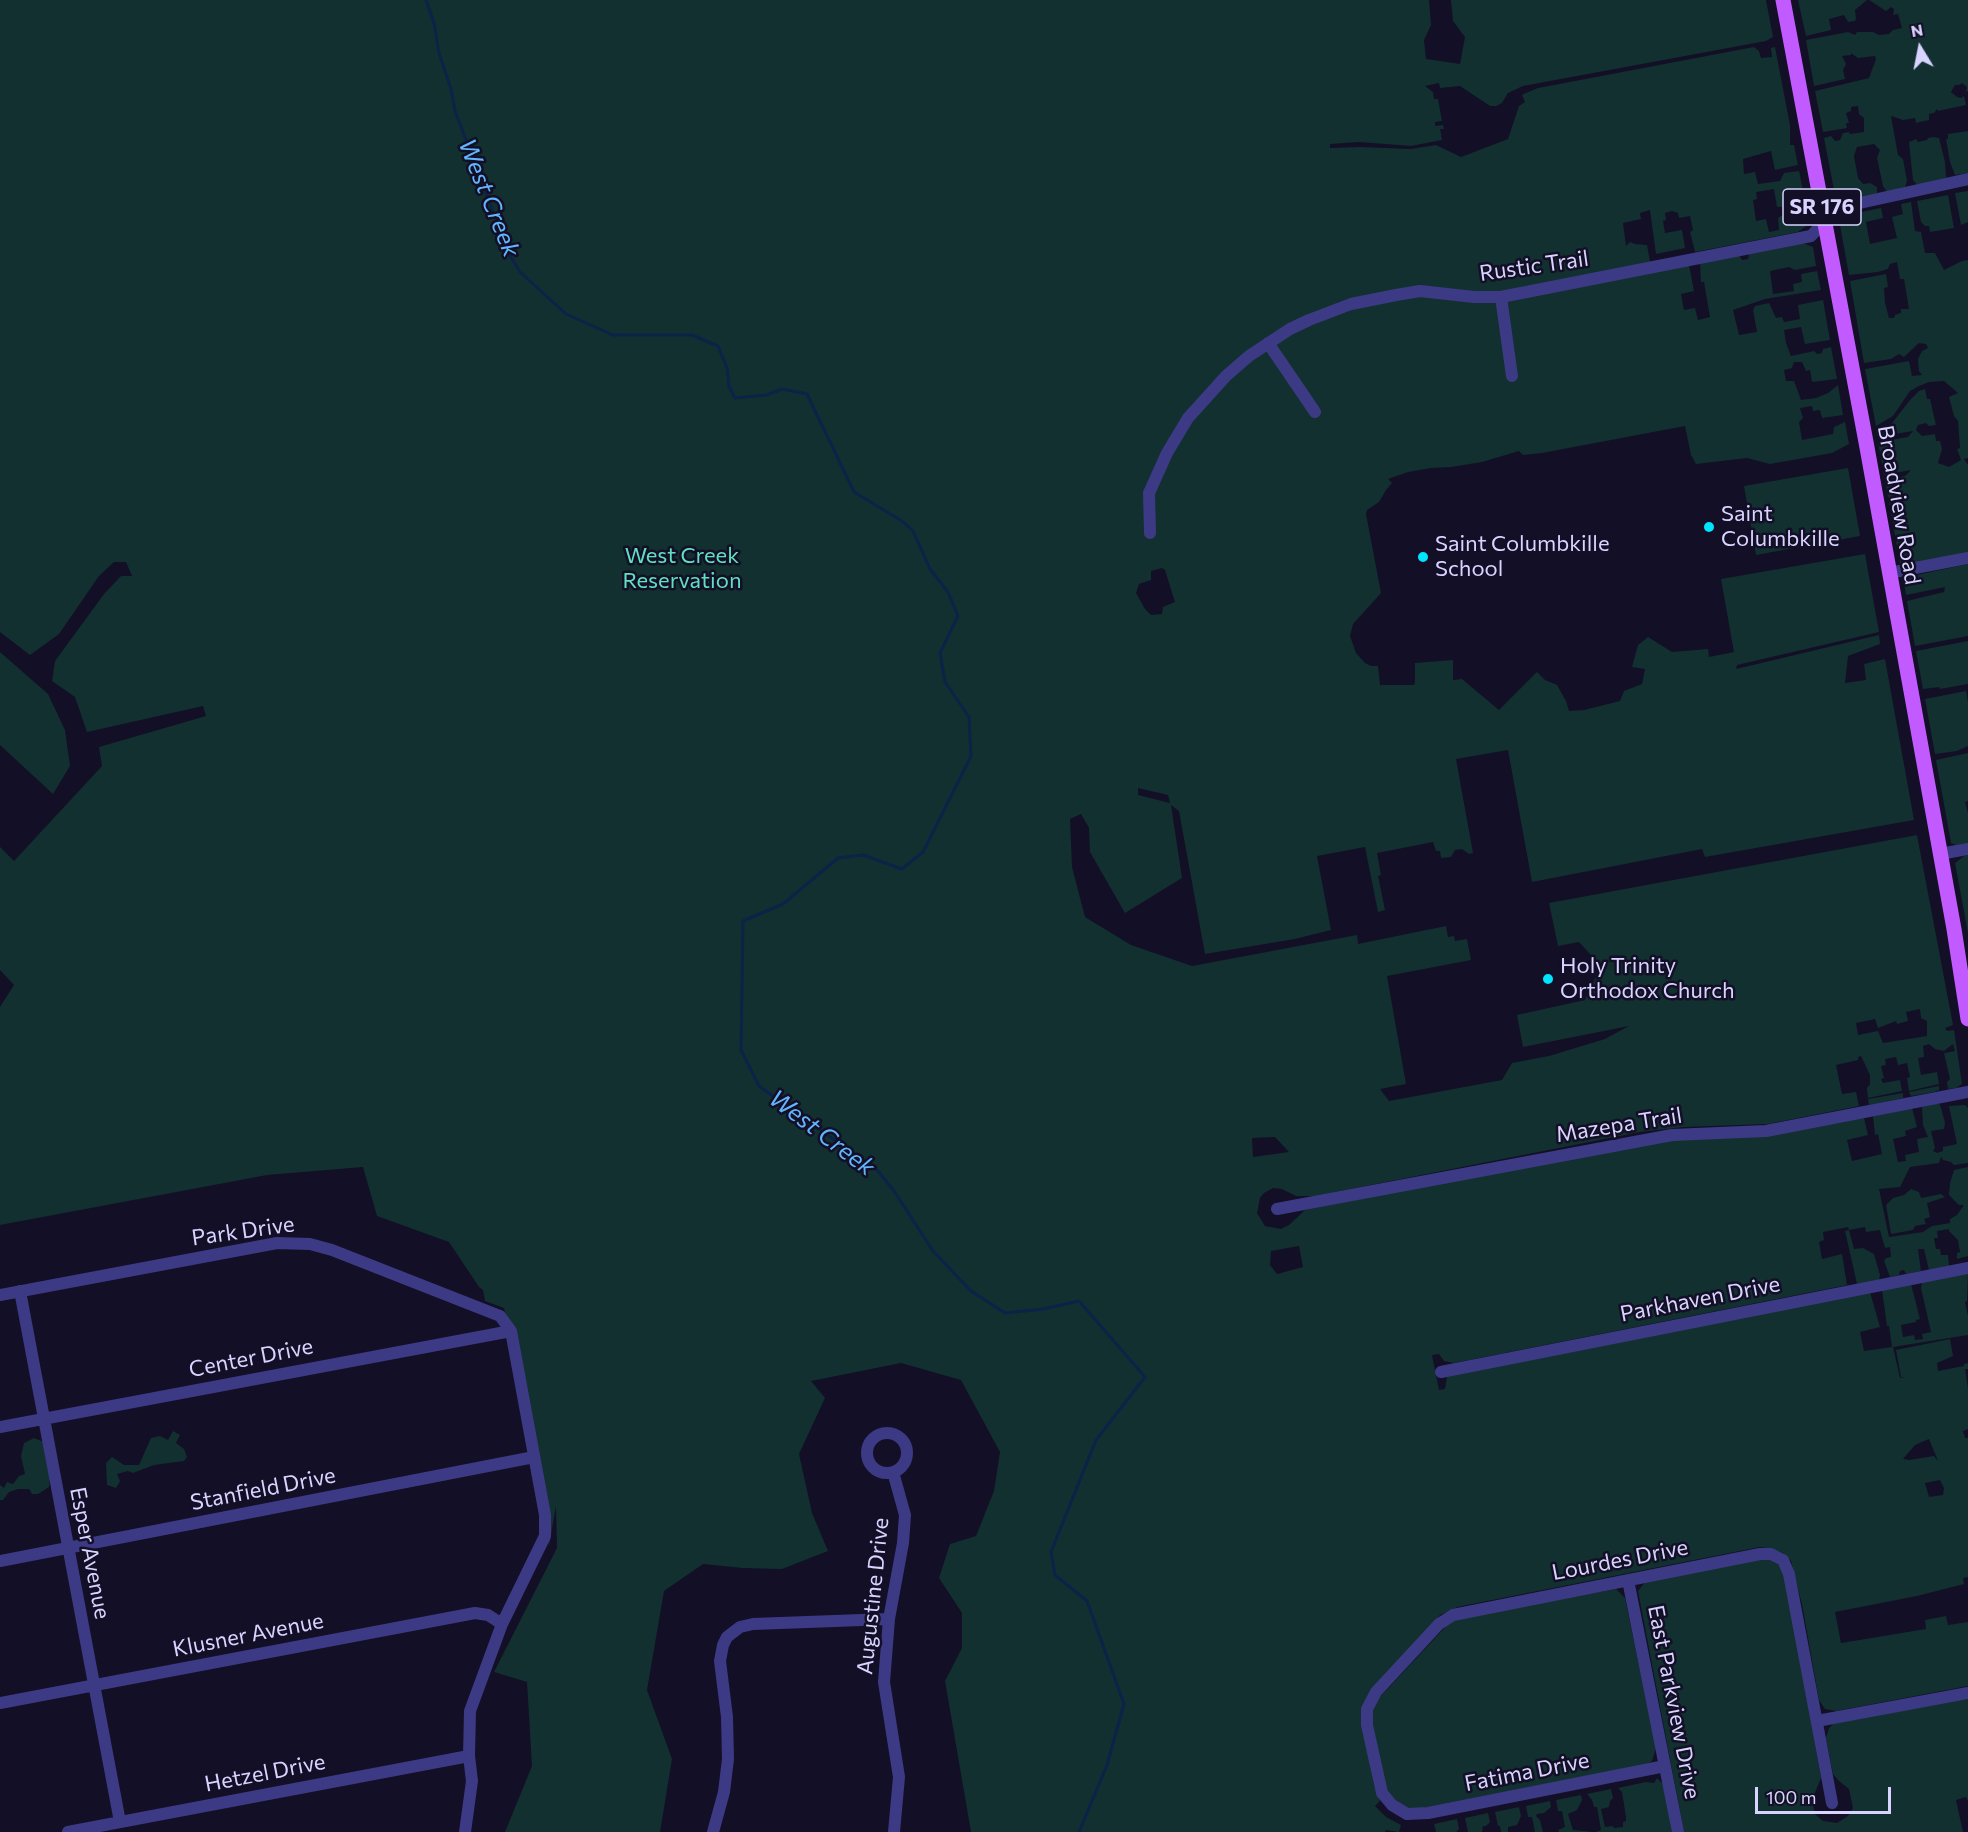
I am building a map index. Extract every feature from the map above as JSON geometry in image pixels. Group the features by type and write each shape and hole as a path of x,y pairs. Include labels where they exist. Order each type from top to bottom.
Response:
{"main road":[{"name":"Broadview Road","path":"1783,0 1954,929 1968,1020"}],"street":[{"name":"Rustic Trail","path":"1150,533 1149,493 1167,453 1188,418 1226,376 1249,356 1309,320 1351,304 1396,295 1420,291 1474,297 1501,297 1811,236 1837,208 1968,179"},
{"path":"1501,297 1512,376"},
{"path":"1268,343 1315,412"},
{"path":"1889,573 1968,558"},
{"path":"1940,854 1968,849"},
{"name":"Mazepa Trail","path":"1277,1209 1672,1135 1766,1131 1968,1092"},
{"name":"Park Drive","path":"0,1295 277,1243 310,1244 332,1250 500,1316 511,1331"},
{"name":"Parkhaven Drive","path":"1441,1372 1968,1268"},
{"name":"Esper Avenue","path":"20,1291 120,1822"},
{"path":"465,1832 472,1781 469,1756 470,1711 502,1624 544,1536 545,1515 511,1331"},
{"name":"Center Drive","path":"0,1427 511,1331"},
{"name":"Stanfield Drive","path":"0,1561 534,1456"},
{"name":"Augustine Drive","path":"893,1472 905,1515 903,1542 889,1619 884,1682 898,1777 894,1832"},
{"name":"Lourdes Drive","path":"1397,1809 1384,1797 1379,1785 1367,1725 1367,1709 1376,1692 1447,1618 1460,1613 1760,1554 1780,1557 1786,1564 1789,1574 1832,1803"},
{"name":"East Parkview Drive","path":"1628,1580 1678,1832"},
{"name":"Klusner Avenue","path":"0,1703 475,1613 488,1615 502,1624"},
{"path":"713,1832 728,1768 728,1724 720,1661 723,1644 727,1637 740,1627 753,1624 889,1619"},
{"path":"1817,1721 1968,1693"},
{"name":"Hetzel Drive","path":"68,1832 469,1756"},
{"name":"Fatima Drive","path":"1397,1809 1407,1814 1423,1814 1665,1766"}],"green space":[{"name":"West Creek Reservation","path":"0,0 1429,0 1431,25 1424,40 1426,59 1460,64 1465,37 1453,21 1451,0 1766,0 1773,37 1766,41 1523,86 1508,93 1502,103 1496,106 1490,106 1460,86 1440,88 1439,83 1425,86 1433,92 1434,99 1438,99 1442,121 1435,122 1435,126 1443,125 1444,129 1440,129 1442,140 1411,146 1359,142 1330,144 1330,148 1411,149 1436,145 1461,157 1508,139 1519,106 1525,102 1522,95 1538,88 1754,47 1759,51 1761,58 1772,57 1771,48 1775,47 1790,125 1790,145 1794,145 1798,165 1775,170 1771,151 1743,159 1744,174 1755,172 1758,184 1780,181 1784,173 1799,171 1806,205 1777,207 1774,189 1756,192 1757,199 1753,200 1756,221 1766,219 1769,232 1779,230 1778,218 1781,216 1807,212 1809,224 1798,232 1695,252 1690,232 1693,230 1690,216 1679,218 1678,213 1672,211 1665,213 1666,220 1663,221 1665,233 1682,230 1685,248 1656,254 1650,210 1640,213 1641,219 1623,223 1626,246 1630,242 1647,245 1652,273 1689,265 1694,291 1681,294 1684,310 1695,308 1698,320 1710,317 1704,282 1701,282 1700,263 1739,255 1742,260 1748,259 1749,254 1803,243 1813,247 1816,266 1795,270 1789,267 1770,271 1773,294 1794,291 1793,284 1802,282 1801,274 1817,271 1821,290 1765,299 1733,310 1739,335 1757,332 1753,310 1755,306 1769,303 1776,318 1782,317 1784,322 1800,319 1798,305 1823,300 1830,340 1805,344 1801,327 1784,330 1786,343 1791,356 1814,351 1817,354 1822,353 1823,349 1831,347 1837,379 1812,382 1810,370 1806,371 1802,362 1794,362 1792,368 1784,370 1786,381 1794,381 1801,400 1816,398 1828,393 1838,385 1843,415 1822,418 1820,410 1813,411 1812,406 1800,408 1803,418 1799,422 1802,440 1833,434 1834,427 1845,422 1849,444 1832,453 1770,464 1747,458 1696,464 1691,455 1685,426 1542,453 1523,455 1519,451 1482,462 1408,472 1388,479 1392,483 1379,502 1367,510 1366,514 1381,593 1353,624 1350,636 1356,653 1365,663 1378,666 1380,685 1414,685 1415,663 1453,660 1453,680 1462,679 1499,710 1537,672 1545,680 1557,685 1569,711 1584,710 1620,701 1624,691 1642,684 1645,669 1632,667 1638,645 1648,637 1672,652 1708,649 1709,657 1734,652 1721,579 1865,554 1879,632 1737,665 1736,669 1879,635 1880,644 1848,656 1845,683 1866,680 1864,664 1885,659 1914,820 1705,857 1702,849 1532,882 1508,750 1456,759 1473,853 1469,854 1462,849 1455,850 1451,857 1441,858 1440,851 1436,851 1433,842 1377,853 1381,875 1378,876 1385,910 1378,912 1365,847 1317,856 1331,930 1295,939 1205,954 1179,811 1171,805 1182,878 1125,913 1090,852 1089,828 1081,814 1070,819 1072,867 1085,917 1131,945 1192,966 1357,935 1358,944 1446,926 1448,937 1454,936 1455,941 1467,939 1471,960 1387,976 1406,1084 1380,1089 1389,1101 1502,1080 1512,1063 1549,1056 1605,1039 1629,1026 1523,1047 1517,1015 1585,1000 1601,966 1579,942 1558,946 1549,903 1917,835 1953,1025 1945,1028 1947,1031 1954,1030 1962,1084 1956,1088 1948,1089 1947,1082 1950,1079 1944,1053 1955,1051 1953,1044 1944,1051 1935,1049 1929,1044 1923,1046 1924,1057 1918,1058 1921,1075 1937,1072 1939,1084 1909,1091 1907,1078 1910,1077 1907,1063 1898,1065 1896,1057 1885,1059 1886,1065 1881,1066 1883,1083 1900,1080 1902,1091 1868,1098 1867,1088 1870,1084 1870,1075 1861,1056 1858,1060 1836,1065 1842,1094 1856,1092 1859,1106 1768,1124 1684,1127 1640,1132 1315,1196 1296,1196 1282,1189 1273,1188 1260,1198 1257,1213 1265,1226 1281,1229 1289,1225 1305,1210 1642,1143 1864,1118 1868,1135 1847,1140 1852,1161 1882,1154 1878,1134 1875,1135 1873,1116 1912,1108 1917,1127 1905,1131 1906,1136 1893,1139 1898,1162 1906,1161 1905,1155 1919,1152 1917,1139 1928,1137 1923,1125 1922,1107 1939,1103 1941,1108 1945,1123 1944,1129 1931,1131 1935,1148 1933,1151 1937,1153 1943,1151 1943,1147 1957,1144 1949,1106 1965,1105 1968,1108 1968,1163 1954,1165 1941,1157 1939,1163 1910,1167 1900,1187 1879,1189 1889,1237 1923,1232 1932,1226 1950,1223 1950,1219 1957,1215 1964,1205 1959,1205 1949,1195 1950,1183 1954,1170 1968,1167 1968,1256 1957,1259 1957,1253 1960,1252 1958,1240 1949,1229 1937,1231 1938,1238 1934,1238 1936,1249 1940,1249 1941,1255 1948,1255 1949,1266 1929,1270 1924,1249 1918,1249 1921,1271 1906,1274 1904,1270 1900,1271 1899,1275 1890,1277 1884,1261 1891,1257 1890,1247 1885,1248 1880,1230 1866,1232 1865,1227 1849,1230 1848,1227 1823,1232 1824,1240 1819,1242 1822,1259 1842,1254 1847,1285 1454,1363 1444,1361 1439,1354 1432,1355 1439,1390 1445,1389 1447,1377 1454,1374 1870,1292 1880,1327 1860,1332 1864,1351 1892,1347 1882,1290 1911,1284 1920,1319 1901,1325 1903,1337 1914,1335 1915,1340 1923,1339 1922,1334 1931,1332 1921,1288 1922,1282 1968,1273 1967,1301 1965,1302 1968,1335 1893,1347 1900,1378 1905,1377 1901,1377 1896,1350 1950,1339 1953,1356 1937,1363 1938,1371 1964,1366 1968,1363 1968,1369 1965,1369 1968,1388 1968,1429 1963,1431 1965,1438 1968,1438 1968,1577 1963,1578 1964,1584 1835,1612 1841,1643 1926,1629 1925,1620 1946,1616 1948,1625 1968,1622 1968,1686 1836,1711 1825,1709 1819,1700 1802,1604 1791,1561 1783,1553 1760,1547 1457,1607 1440,1615 1361,1712 1374,1785 1380,1801 1375,1806 1386,1817 1401,1825 1399,1832 1386,1830 1385,1832 971,1832 945,1681 962,1648 962,1613 939,1578 950,1544 976,1536 994,1491 1000,1452 961,1380 901,1363 811,1381 825,1398 799,1454 812,1513 828,1551 782,1569 703,1564 664,1591 647,1690 672,1759 660,1832 505,1832 532,1766 527,1682 494,1672 557,1548 556,1506 549,1546 504,1308 485,1301 483,1290 449,1242 377,1216 363,1167 267,1175 0,1225 0,1007 14,985 0,970 0,847 14,861 102,766 99,747 206,716 203,706 87,732 75,697 52,681 55,661 104,594 121,576 132,576 126,562 114,562 99,576 59,634 30,655 0,632","holes":["1162,568 1165,570 1175,602 1163,607 1162,614 1151,615 1136,593 1139,584 1151,580 1151,571","1138,788 1168,795 1170,803 1138,795","1920,1009 1921,1018 1927,1021 1927,1036 1883,1043 1878,1031 1858,1035 1856,1023 1875,1019 1878,1028 1896,1021 1897,1024 1908,1021 1906,1012","1275,1137 1289,1152 1253,1157 1252,1138","1299,1246 1303,1267 1277,1274 1270,1265 1271,1251","1929,1439 1938,1461 1934,1456 1903,1459 1915,1445","1940,1480 1944,1488 1943,1495 1929,1497 1925,1483"]},
{"path":"1798,0 1867,0 1855,10 1855,21 1848,22 1844,15 1829,19 1831,30 1806,36"},
{"path":"1869,0 1968,0 1968,91 1966,92 1967,87 1962,83 1955,85 1951,92 1957,97 1964,96 1966,105 1938,111 1937,109 1934,113 1929,114 1929,120 1916,123 1915,118 1903,120 1891,116 1898,155 1903,159 1907,181 1905,187 1887,192 1883,186 1877,158 1880,150 1874,144 1857,147 1854,156 1858,178 1863,184 1870,183 1877,187 1877,194 1846,199 1839,197 1834,190 1824,138 1831,136 1835,141 1840,140 1843,133 1864,132 1864,118 1859,114 1858,106 1851,107 1851,111 1846,113 1849,123 1846,123 1847,128 1823,132 1815,91 1869,78 1876,59 1875,56 1858,58 1851,53 1851,55 1842,56 1846,64 1843,70 1845,79 1814,86 1806,40 1848,32 1855,35 1857,32 1889,34 1893,30 1902,28 1898,14 1893,15 1894,9 1891,7 1886,11"},
{"path":"1968,131 1968,173 1955,175 1946,139 1948,139 1948,134"},
{"path":"1933,137 1939,138 1946,178 1917,185 1913,180 1909,142 1916,139 1918,142"},
{"path":"1968,191 1968,222 1961,225 1955,193"},
{"path":"1948,195 1954,228 1930,232 1929,226 1921,222 1917,201"},
{"path":"1911,202 1915,231 1921,232 1925,253 1935,253 1944,270 1968,260 1968,458 1964,459 1968,465 1968,553 1909,565 1900,563 1885,480 1905,476 1911,470 1884,475 1878,442 1908,437 1913,431 1877,437 1876,430 1884,429 1892,423 1910,400 1919,391 1925,389 1927,399 1930,399 1936,425 1929,426 1926,423 1918,425 1916,430 1922,436 1935,434 1936,441 1940,441 1942,449 1938,463 1949,467 1961,460 1957,449 1960,448 1958,421 1954,416 1949,397 1958,393 1944,381 1929,382 1919,386 1910,391 1893,416 1876,426 1865,369 1909,361 1912,376 1922,375 1919,371 1918,359 1922,351 1928,348 1926,344 1919,343 1904,357 1899,354 1891,359 1864,363 1850,281 1886,274 1888,287 1884,288 1885,303 1889,318 1894,318 1895,315 1901,313 1901,309 1909,309 1904,279 1900,279 1897,262 1890,264 1888,269 1878,272 1849,275 1840,225 1852,214 1881,208 1883,218 1866,222 1870,244 1897,238 1892,217 1903,214 1901,204"},
{"path":"1848,468 1860,536 1756,555 1744,486"},
{"path":"1968,564 1968,636 1915,646 1907,601 1944,592 1945,587 1906,595 1904,583 1912,576"},
{"path":"1968,641 1968,684 1940,689 1939,687 1923,689 1916,651"},
{"path":"0,652 48,694 65,730 70,766 53,794 0,745"},
{"path":"1966,691 1968,746 1957,751 1935,754 1925,699"},
{"path":"1968,753 1968,801 1965,802 1968,813 1968,843 1956,845 1951,843 1936,760"},
{"path":"1968,855 1968,933 1955,863"},
{"path":"1939,1086 1939,1090 1934,1092 1911,1096 1909,1092"},
{"path":"1903,1093 1903,1098 1869,1105 1868,1099"},
{"path":"1911,1189 1919,1192 1921,1198 1941,1194 1945,1197 1927,1203 1930,1217 1924,1219 1926,1224 1915,1226 1913,1230 1891,1234 1886,1205 1893,1198 1904,1195"},
{"path":"1849,1230 1854,1249 1863,1248 1874,1254 1880,1275 1879,1280 1857,1284 1845,1231"},
{"path":"173,1431 180,1435 176,1443 184,1449 187,1457 184,1461 154,1465 133,1473 128,1471 117,1474 120,1481 116,1488 107,1485 106,1463 112,1457 124,1465 139,1465 151,1438 160,1436 168,1440"},
{"path":"34,1438 44,1442 50,1477 49,1487 38,1494 32,1494 29,1489 18,1489 9,1492 3,1500 0,1500 0,1485 4,1488 7,1482 13,1484 19,1476 25,1474 21,1456 24,1443"},
{"path":"1770,1558 1784,1571 1821,1778 1812,1800 1815,1814 1823,1821 1837,1823 1848,1816 1853,1808 1849,1789 1833,1774 1826,1738 1833,1724 1968,1698 1968,1801 1966,1797 1956,1800 1963,1832 1684,1832 1638,1591 1646,1581"},
{"path":"1616,1589 1625,1598 1656,1748 1652,1761 1647,1764 1417,1809 1408,1808 1391,1798 1385,1787 1372,1721 1373,1708 1379,1698 1449,1623 1460,1618"},
{"path":"1657,1778 1664,1785 1672,1832 1596,1832 1601,1830 1597,1807 1594,1807 1587,1794 1611,1789 1613,1798 1609,1807 1601,1809 1605,1827 1623,1827 1626,1817 1622,1792 1618,1788 1646,1782 1654,1783"},
{"path":"1581,1795 1582,1800 1577,1810 1568,1814 1573,1830 1593,1832 1559,1832 1558,1830 1565,1827 1562,1811 1558,1811 1556,1800"},
{"path":"1550,1801 1551,1807 1536,1816 1540,1820 1543,1832 1535,1832 1532,1817 1528,1817 1526,1806"},
{"path":"1519,1807 1521,1816 1517,1825 1508,1827 1508,1832 1501,1832 1495,1812"},
{"path":"1488,1813 1490,1822 1483,1826 1482,1832 1468,1832 1465,1818"},
{"path":"1457,1819 1459,1829 1456,1832 1436,1832 1434,1824"}],"waterway":[{"name":"West Creek","path":"426,0 434,23 439,53 451,89 455,111 509,254 520,272 566,314 613,335 692,335 718,346 727,368 729,386 735,398 767,395 782,389 807,394 854,492 902,521 913,531 930,569 948,592 958,616 940,653 945,682 969,717 971,756 923,852 902,869 863,855 838,858 783,904 743,921 741,1050 759,1086 878,1171 894,1191 933,1251 971,1291 1005,1313 1043,1309 1079,1301 1145,1377 1096,1440 1051,1552 1055,1575 1087,1601 1124,1704 1107,1765 1079,1832"}],"place":[{"name":"Saint Columbkille","path":"1709,527"},
{"name":"Saint Columbkille School","path":"1423,557"},
{"name":"Holy Trinity Orthodox Church","path":"1548,979"}]}
